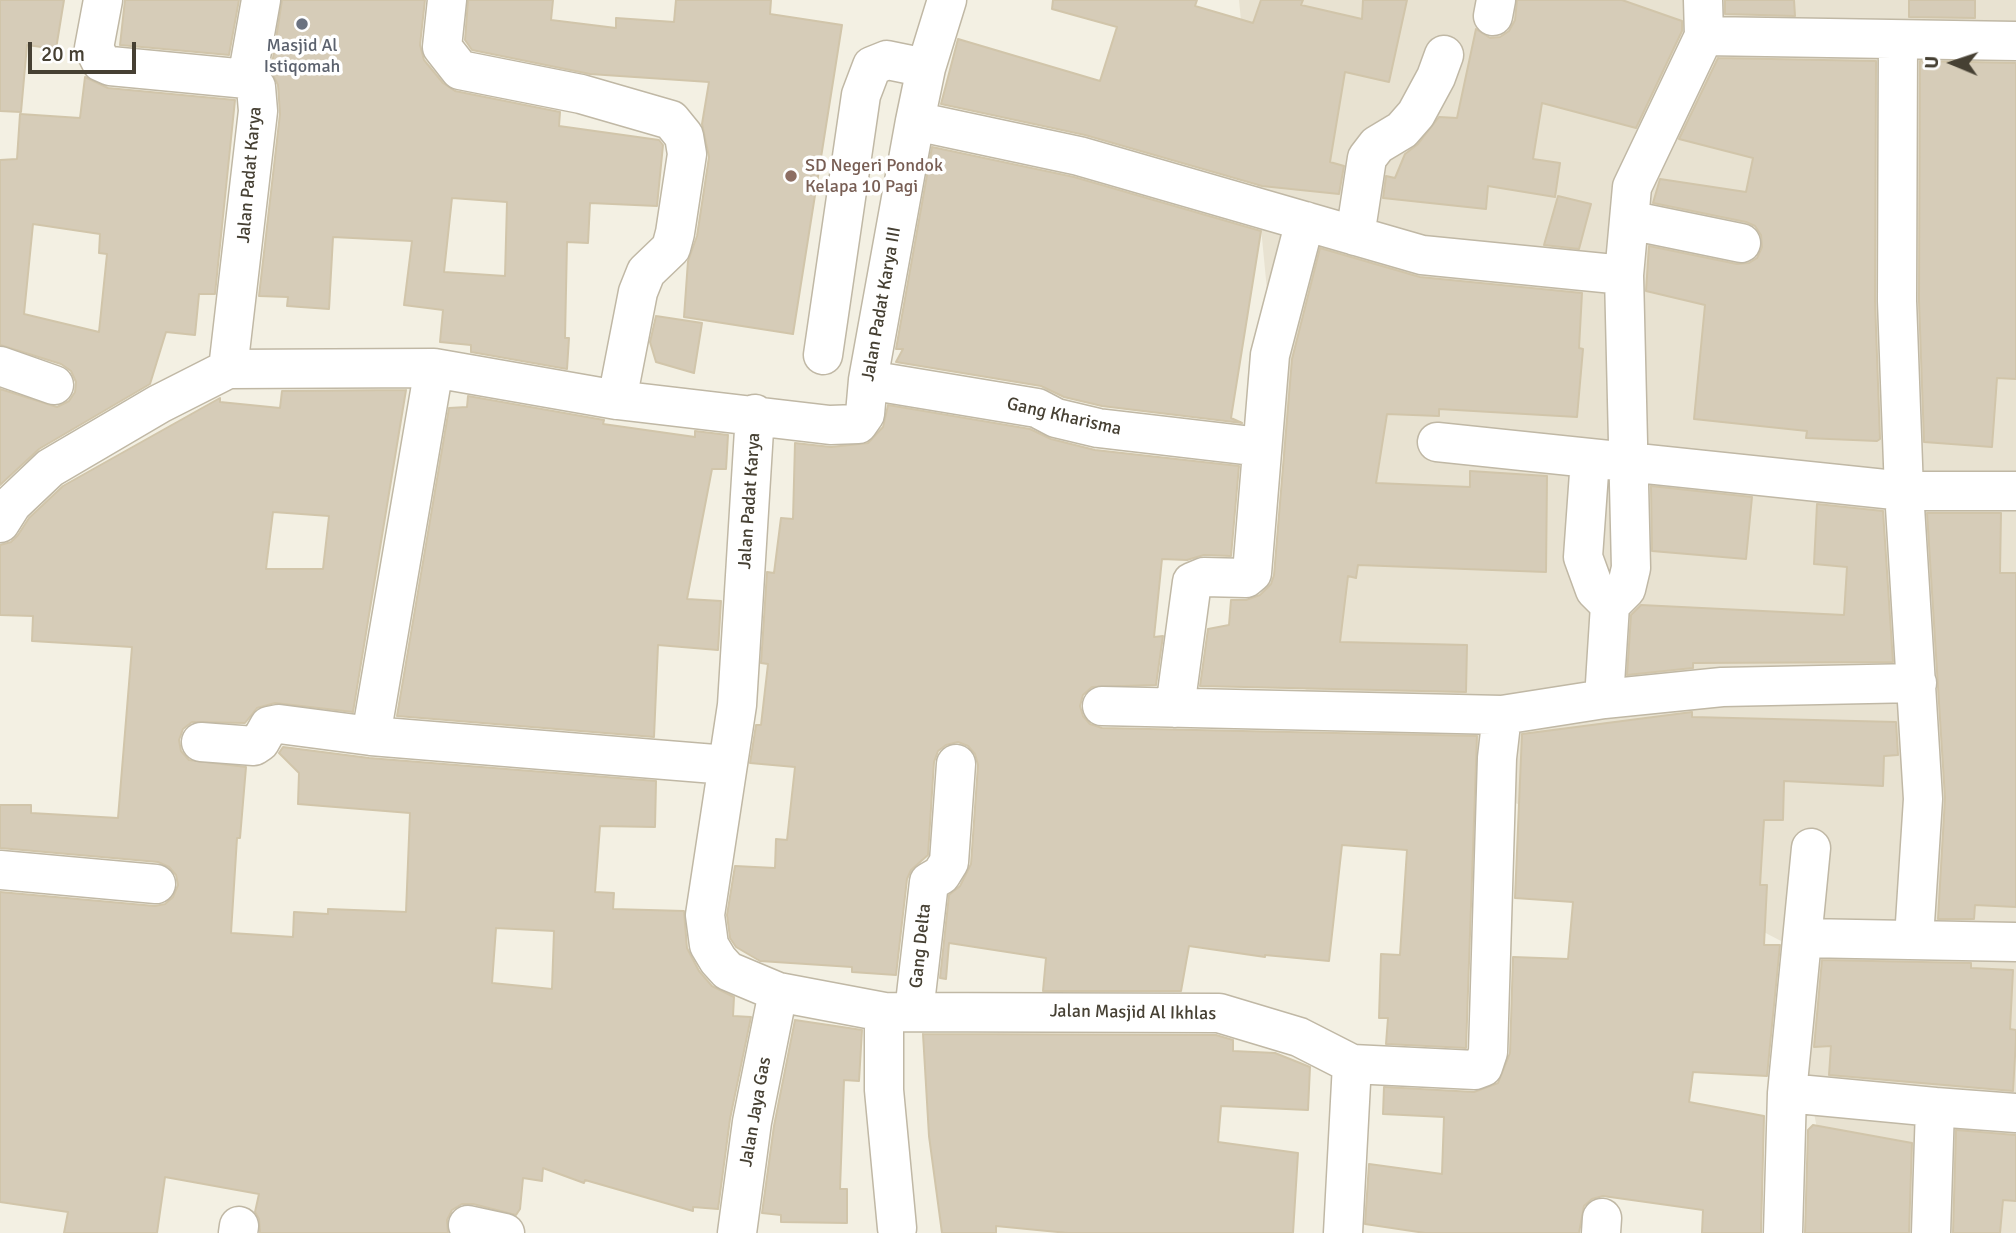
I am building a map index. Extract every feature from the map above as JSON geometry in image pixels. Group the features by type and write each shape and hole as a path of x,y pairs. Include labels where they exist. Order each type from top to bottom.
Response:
{"street":[{"path":"103,0 94,48 98,58 110,65 247,79 261,0"},
{"path":"447,0 442,47 460,70 594,98 671,120 684,136 687,154 676,233 671,248 646,272 638,292 631,314 617,400"},
{"name":"Jalan Padat Karya III","path":"755,414 830,425 858,424 865,414 868,380 915,121 926,68 947,0"},
{"path":"1604,699 1609,605 1626,589 1631,568 1624,275 1632,187 1703,18 1898,41 2016,41"},
{"path":"1898,41 1897,300 1903,491 1923,799 1914,938"},
{"path":"1355,236 1367,158 1377,145 1402,130 1416,114 1436,77 1444,55"},
{"path":"823,355 861,95 872,66 887,60 926,68"},
{"name":"Jalan Padat Karya","path":"228,369 258,111 256,87 247,79"},
{"path":"915,121 1079,156 1422,255 1624,275"},
{"path":"1629,220 1741,243"},
{"path":"1174,708 1192,582 1204,577 1247,578 1252,573 1261,494 1261,447 1270,355 1305,221"},
{"path":"0,366 54,385"},
{"path":"372,736 435,368"},
{"name":"Jalan Padat Karya","path":"0,523 12,504 50,468 159,404 228,369 435,368 617,400 755,414 737,705 705,915 709,945 728,971 778,992"},
{"name":"Gang Kharisma","path":"868,380 1037,408 1056,418 1098,429 1261,447"},
{"path":"1437,442 1903,491 2016,491"},
{"path":"1590,459 1583,556 1595,590 1609,605"},
{"path":"1102,706 1502,715 1604,699 1722,687 1917,683"},
{"path":"1349,1232 1352,1064 1475,1070 1486,1061 1497,758 1502,715"},
{"path":"201,742 254,746 260,742 269,726 279,724 372,736 727,765"},
{"name":"Gang Delta","path":"897,1228 884,1090 929,882 941,875 949,862 956,764"},
{"path":"1783,1233 1787,1093 1811,848"},
{"path":"0,870 156,884"},
{"path":"1803,938 2016,942"},
{"name":"Jalan Masjid Al Ikhlas","path":"778,992 899,1012 1219,1013 1299,1037 1352,1064"},
{"name":"Jalan Jaya Gas","path":"737,1233 752,1122 778,992"},
{"path":"1787,1093 2016,1114"},
{"path":"1931,1233 1935,1107"},
{"path":"468,1225 505,1233"}],"shaded area":[{"path":"1239,0 2016,0 2016,1233 1837,1233 1781,941 1306,694"}],"building":[{"path":"0,0 64,0 56,49 27,45 21,112 0,111"},
{"path":"125,0 239,0 229,55 120,45"},
{"path":"282,0 425,0 420,45 424,60 443,83 455,91 560,112 559,126 659,140 663,145 657,206 590,203 588,243 567,242 567,369 471,352 471,345 440,342 443,310 404,305 412,241 333,237 329,309 287,306 288,297 259,296 280,114 278,85 271,71","holes":["452,198 507,202 505,276 444,272"]},
{"path":"468,0 553,0 551,20 616,28 616,18 674,22 676,0 771,0 770,14 842,25 793,334 684,317 688,261 697,236 709,157 702,124 709,82 590,74 472,50 465,40"},
{"path":"1053,0 1197,0 1195,6 1253,23 1261,0 1303,0 1301,5 1362,19 1363,0 1407,0 1389,82 1345,72 1330,162 1344,166 1339,194 1262,186 1085,135 941,104 958,39 1100,81 1117,27 1052,9"},
{"path":"1517,0 1622,0 1682,21 1682,31 1636,128 1542,103 1533,159 1560,163 1555,197 1488,186 1486,209 1383,198 1386,176 1395,178 1405,154 1418,144 1439,117 1457,118 1476,29 1490,38 1500,37 1509,31 1515,20"},
{"path":"1725,0 1794,0 1795,16 1725,14"},
{"path":"1909,0 1975,0 1975,18 1909,17"},
{"path":"1718,58 1876,61 1875,301 1880,439 1877,441 1806,438 1807,431 1694,419 1705,305 1646,291 1649,246 1737,264 1749,263 1757,258 1762,247 1761,235 1755,226 1746,222 1653,203 1660,179 1746,192 1753,158 1679,139"},
{"path":"1920,61 2016,63 2016,379 1997,378 1992,447 1924,442 1919,301"},
{"path":"85,77 108,88 235,100 215,294 199,294 195,335 166,332 150,384 39,449 0,485 0,389 57,407 69,401 75,392 76,382 71,371 61,364 0,345 0,160 17,159 20,114 80,118","holes":["33,224 100,234 99,253 107,254 99,332 24,314"]},
{"path":"932,147 1074,177 1261,231 1231,418 1242,423 1102,406 1064,397 1041,386 896,362 903,349 896,349"},
{"path":"1558,196 1591,204 1579,249 1544,245"},
{"path":"1320,248 1420,277 1582,293 1579,348 1583,349 1577,417 1439,409 1439,416 1387,414 1376,483 1470,487 1470,471 1547,476 1546,572 1358,565 1356,578 1348,576 1340,642 1467,645 1466,692 1200,686 1208,629 1229,625 1231,600 1246,600 1260,595 1271,584 1274,575 1292,359"},
{"path":"656,316 702,323 694,373 656,362 650,342"},
{"path":"406,390 353,712 275,703 257,708 245,723 192,722 183,729 179,740 181,751 189,760 246,767 240,838 237,838 231,933 293,937 294,912 328,914 328,909 406,912 410,813 298,804 299,773 279,753 283,747 369,758 656,781 655,827 600,826 595,892 614,893 613,909 684,911 687,948 699,971 712,986 734,997 733,1016 751,1017 730,1119 718,1209 693,1207 693,1211 585,1180 584,1183 543,1168 542,1181 523,1178 520,1209 516,1215 473,1204 462,1204 452,1210 447,1220 448,1233 260,1233 259,1219 255,1212 259,1194 165,1177 157,1233 64,1233 68,1212 0,1202 0,892 155,906 165,904 173,897 178,885 176,875 169,867 158,862 0,848 0,805 31,805 31,813 118,818 132,647 32,641 33,616 0,615 0,545 11,542 29,518 63,486 220,398 220,402 280,408 282,391","holes":["273,512 329,516 323,569 266,569","496,928 554,931 552,989 492,983"]},
{"path":"468,396 604,420 603,424 695,437 695,431 728,435 726,469 712,469 687,599 721,601 718,650 658,645 654,737 397,716 449,408 467,407"},
{"path":"888,405 1030,429 1051,439 1095,450 1239,466 1231,556 1204,555 1187,560 1162,559 1154,637 1163,636 1156,685 1092,687 1083,695 1080,706 1083,716 1090,724 1102,728 1477,736 1466,1048 1386,1044 1388,1018 1379,1018 1381,954 1400,955 1407,850 1342,845 1329,961 1265,957 1189,946 1181,991 1043,991 1046,958 949,943 946,979 940,978 949,895 960,886 971,864 978,765 975,754 968,746 958,742 946,745 938,751 934,762 928,855 911,870 907,879 896,975 852,972 852,967 760,961 736,947 730,938 727,915 735,866 775,868 776,839 787,840 795,767 750,763 756,725 761,725 768,664 761,663 767,572 774,573 781,518 793,519 795,443 831,447 868,443 883,427"},
{"path":"1651,486 1752,497 1746,559 1652,551"},
{"path":"1817,504 1883,511 1893,662 1693,663 1693,668 1627,675 1631,615 1641,605 1844,615 1847,567 1814,564"},
{"path":"1927,513 2001,513 2000,573 2016,573 2016,907 1975,905 1974,919 1938,919 1945,798"},
{"path":"1692,712 1692,717 1896,722 1898,755 1884,756 1883,786 1784,781 1783,820 1764,820 1760,885 1767,885 1764,945 1780,945 1767,1076 1693,1072 1689,1102 1764,1116 1761,1233 1702,1233 1703,1210 1603,1196 1592,1199 1584,1206 1579,1233 1425,1233 1365,1224 1369,1164 1442,1174 1444,1117 1383,1114 1384,1087 1474,1092 1498,1083 1510,1053 1513,957 1568,959 1573,902 1515,898 1522,734"},
{"path":"1822,960 1971,963 1971,968 2013,970 2010,1029 2016,1030 2016,1039 2013,1091 1829,1075 1831,1046 1814,1047"},
{"path":"795,1020 862,1030 859,1081 844,1080 840,1189 847,1189 847,1223 781,1222 781,1215 762,1213 774,1126"},
{"path":"923,1034 1216,1035 1233,1040 1233,1051 1275,1053 1310,1067 1308,1110 1221,1106 1218,1142 1298,1153 1293,1233 1068,1233 996,1226 996,1233 942,1233 929,1136"},
{"path":"1813,1125 1912,1143 1909,1233 1805,1233 1808,1130"},
{"path":"1956,1130 2016,1135 2016,1201 2003,1200 2000,1233 1953,1233"}],"place":[{"name":"Masjid Al Istiqomah","path":"302,24"},
{"name":"SD Negeri Pondok Kelapa 10 Pagi","path":"791,176"}]}
